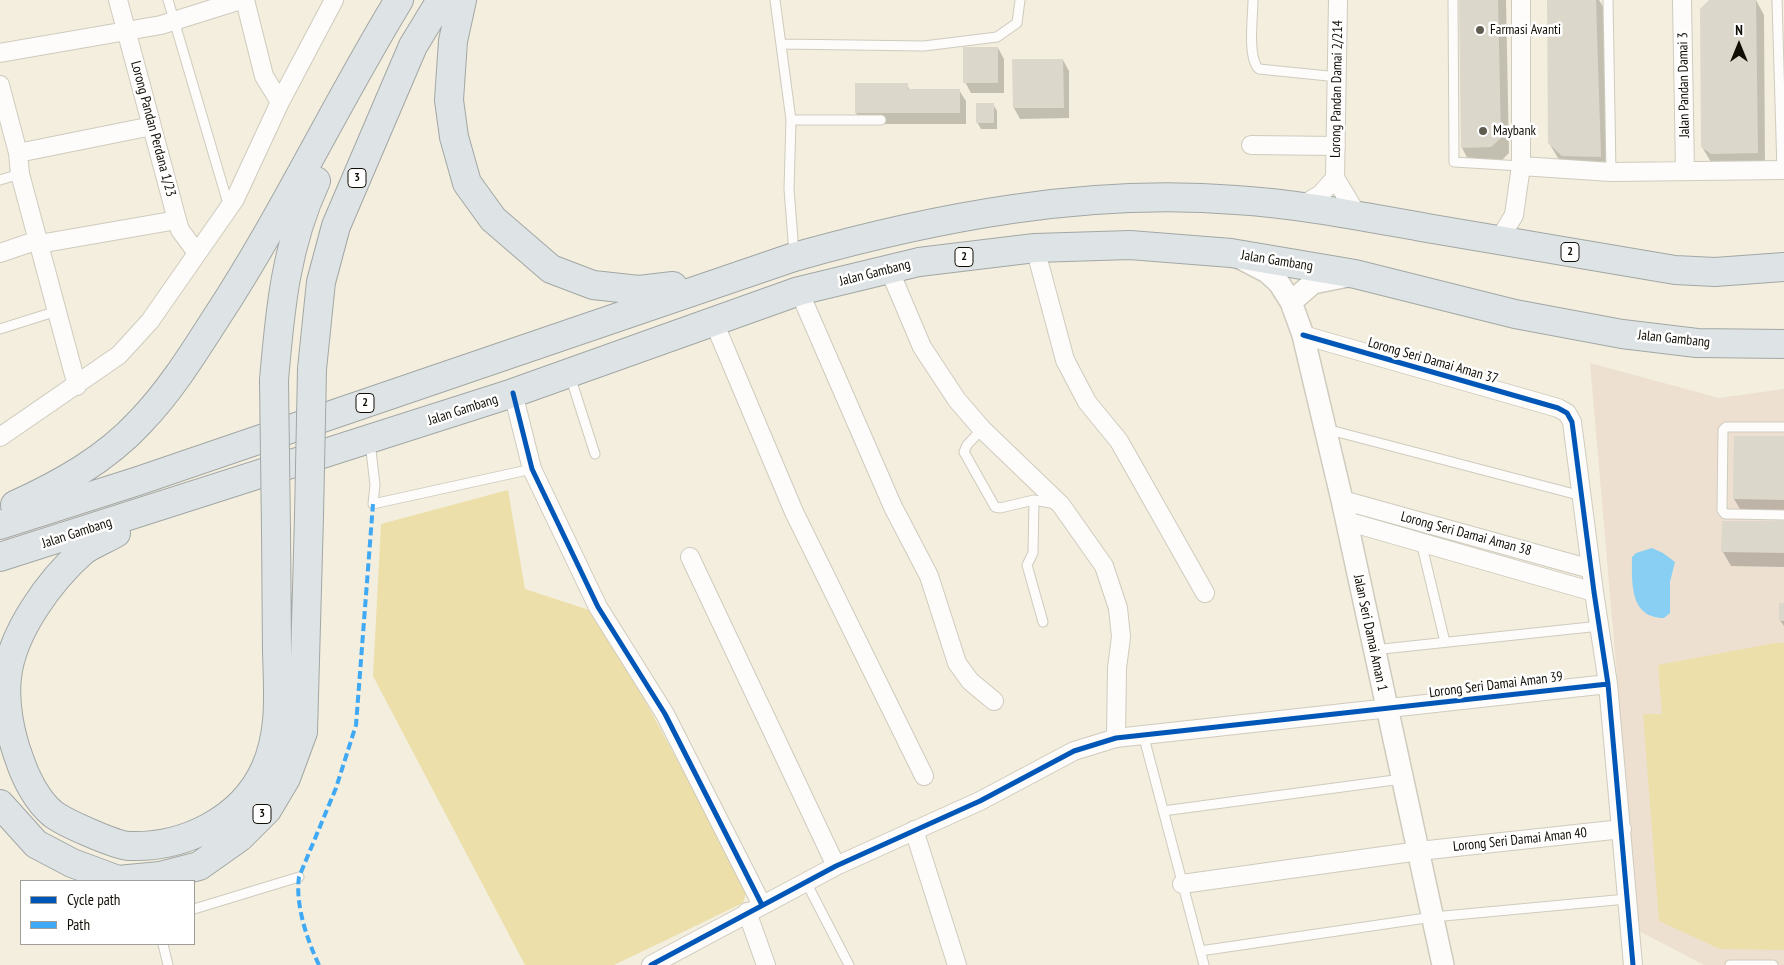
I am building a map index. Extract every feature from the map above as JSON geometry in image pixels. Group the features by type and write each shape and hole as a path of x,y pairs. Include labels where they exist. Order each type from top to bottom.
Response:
{"highway":[{"path":"0,512 48,490 86,468 140,423 179,376 247,272 399,0"},
{"name":"3","path":"0,804 36,844 72,864 118,880 160,876 199,866 240,837 267,810 286,778 302,732 312,369 321,282 336,226 413,46 441,0"},
{"path":"462,0 453,41 449,100 454,137 467,183 493,219 551,269 593,285 639,290 729,279"},
{"path":"172,503 84,551 48,589 29,616 17,644 7,676 12,739 22,769 34,791 53,814 88,832 128,846 163,843 198,834 226,818 249,795 265,769 278,730 274,380 285,274 301,214 381,30"},
{"name":"2","path":"0,525 138,481 794,256 878,234 983,214 1073,202 1146,198 1236,200 1358,216 1675,270 1715,272 1784,267"},
{"name":"Jalan Gambang","path":"0,557 513,394 713,320 799,291 919,262 1034,248 1130,245 1231,254 1355,274 1515,314 1622,334 1697,343 1784,344"}],"street":[{"name":"Lorong Pandan Perdana 1/23","path":"118,0 180,230 197,253"},
{"path":"0,53 127,32 174,22 241,0"},
{"path":"245,0 264,76 280,102"},
{"name":"Lorong Pandan Damai 2/214","path":"1335,0 1338,77 1335,178 1358,216"},
{"path":"1494,240 1505,230 1514,216 1521,166 1521,0"},
{"name":"Jalan Pandan Damai 3","path":"1682,0 1686,170"},
{"path":"0,437 78,386 119,355 150,321 229,207 331,2"},
{"path":"0,85 3,111 18,153 20,174 78,386"},
{"path":"18,153 152,126"},
{"path":"1252,145 1336,146"},
{"path":"1521,166 1611,172 1783,170"},
{"name":"Lorong Pandan Damai 2/214","path":"1299,208 1321,194 1335,178"},
{"path":"0,253 39,242 177,220"},
{"path":"1034,248 1065,360 1087,402 1120,441 1205,593"},
{"name":"Jalan Seri Damai Aman 1","path":"1231,254 1267,272 1279,283 1291,302 1302,336 1342,500 1373,650 1443,965"},
{"path":"889,269 922,347 957,400 982,429 1061,504 1104,566 1118,608 1121,637 1117,668 1116,738"},
{"path":"1291,302 1314,283 1355,274"},
{"path":"799,291 893,507 928,576 957,663 970,681 994,702"},
{"path":"713,320 794,512 924,776"},
{"name":"Lorong Seri Damai Aman 37","path":"1302,336 1558,408 1567,413 1572,422 1582,496"},
{"path":"513,394 532,469 598,607 665,714 755,908 766,965"},
{"path":"1582,496 1608,684 1633,965"},
{"name":"Lorong Seri Damai Aman 38","path":"1342,500 1591,569"},
{"path":"1346,520 1594,592"},
{"path":"690,557 836,866"},
{"name":"Lorong Seri Damai Aman 39","path":"651,965 836,866 980,801 1074,751 1116,738 1608,684"},
{"name":"Lorong Seri Damai Aman 40","path":"1182,884 1419,851 1622,829"},
{"path":"914,830 957,965"}],"lane":[{"path":"168,0 229,207"},
{"path":"775,0 792,120 789,189 794,256"},
{"path":"782,44 924,46 997,36 1010,30 1016,23 1020,0"},
{"path":"1253,0 1252,52 1254,65 1259,69 1338,77"},
{"path":"1453,0 1454,162 1521,166"},
{"path":"1608,0 1611,172"},
{"path":"1777,0 1783,170"},
{"path":"792,120 882,120"},
{"path":"0,180 20,174"},
{"path":"0,329 57,311"},
{"path":"569,373 595,454"},
{"path":"1784,428 1726,427 1723,430 1722,510 1725,514 1784,515"},
{"path":"982,429 967,445 964,452 995,507 1000,508 1034,500 1061,504"},
{"path":"1325,429 1582,496"},
{"path":"369,440 375,484 374,504 532,469"},
{"path":"1034,500 1032,553 1027,565 1043,622"},
{"path":"1421,542 1445,642"},
{"path":"1373,650 1600,626"},
{"path":"1143,734 1204,965"},
{"path":"1163,811 1402,779"},
{"path":"195,909 300,877"},
{"path":"806,882 849,965"},
{"path":"1200,951 1433,917 1627,899"},
{"path":"163,945 168,965"},
{"path":"1730,965 1773,965"}],"shaded area":[{"path":"1590,363 1719,398 1784,389 1784,965 1704,965 1639,931"},
{"path":"508,490 525,589 598,613 747,890 743,903 614,965 525,965 373,676 381,524"},
{"path":"1775,643 1784,643 1784,950 1720,949 1659,921 1643,714 1662,714 1658,665"}],"water":[{"path":"1652,548 1675,562 1670,582 1670,613 1664,618 1644,612 1638,605 1633,587 1632,557 1636,553"}],"building":[{"path":"1459,0 1498,0 1501,138 1491,147 1461,148"},
{"path":"1547,0 1596,0 1601,157 1562,156 1548,143"},
{"path":"1709,0 1756,0 1758,153 1711,154 1701,147 1700,9"},
{"path":"963,47 998,47 998,83 963,83"},
{"path":"1012,59 1063,59 1064,108 1013,108"},
{"path":"855,83 908,83 908,89 960,89 960,113 855,113"},
{"path":"976,103 994,103 994,123 976,123"},
{"path":"1734,436 1784,436 1784,500 1733,499"},
{"path":"1722,521 1784,521 1784,553 1721,552"},
{"path":"1779,603 1784,603 1784,621 1779,621"}],"marked path":[{"path":"319,965 310,944 300,910 299,877 336,788 356,725 373,504"}],"cycle path":[{"path":"1303,335 1558,408 1567,413 1572,422 1608,684 1633,965"},
{"path":"513,393 532,469 598,607 665,714 762,905"},
{"path":"651,965 836,866 980,801 1074,751 1116,738 1608,684"}],"place":[{"name":"Farmasi Avanti","path":"1480,30"},
{"name":"Maybank","path":"1483,131"}]}
